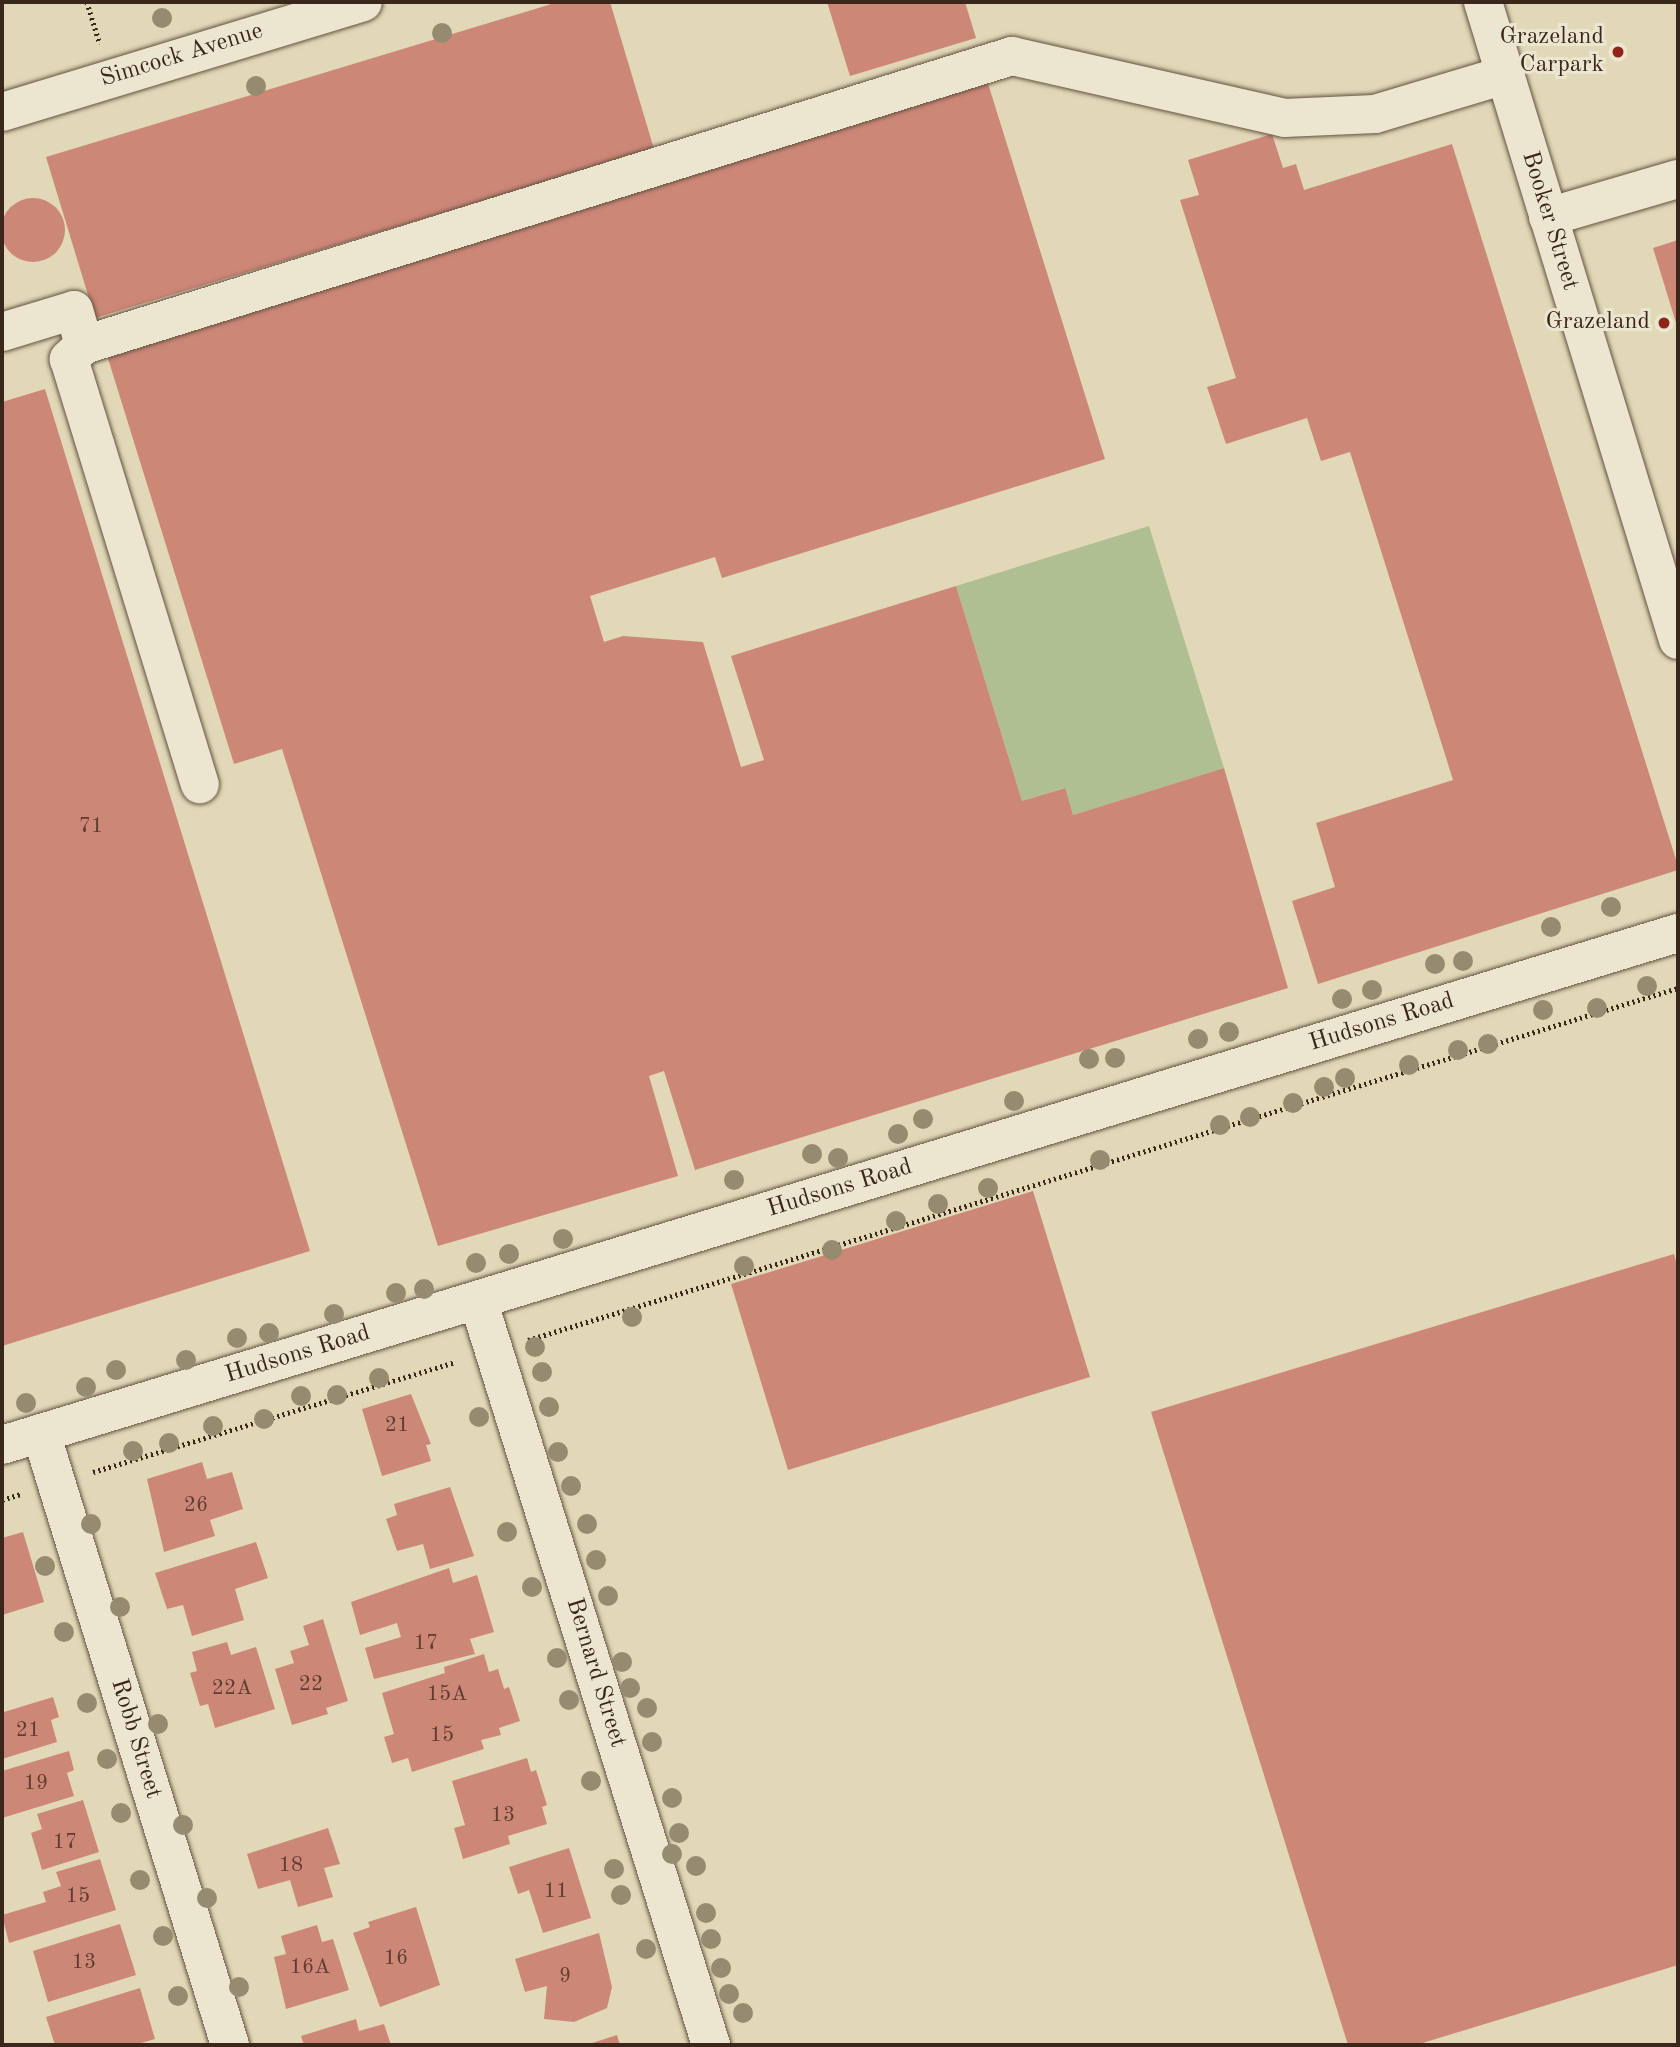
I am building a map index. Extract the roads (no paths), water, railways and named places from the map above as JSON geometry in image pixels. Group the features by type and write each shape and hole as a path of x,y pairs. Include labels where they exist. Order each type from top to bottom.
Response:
{"street":[{"name":"Simcock Avenue","path":"2,111 363,2"},
{"name":"Booker Street","path":"1483,2 1678,640"},
{"path":"200,784 69,359 84,345 1012,56 1284,118 1375,114 1505,75"},
{"path":"1548,217 1678,180"},
{"path":"2,332 74,310 84,345"},
{"name":"Hudsons Road","path":"2,1445 1678,933"},
{"name":"Bernard Street","path":"478,1300 712,2045"},
{"name":"Robb Street","path":"41,1433 230,2045"}],"place":[{"name":"Grazeland Carpark","path":"1618,52"},
{"name":"Grazeland","path":"1664,323"}]}
